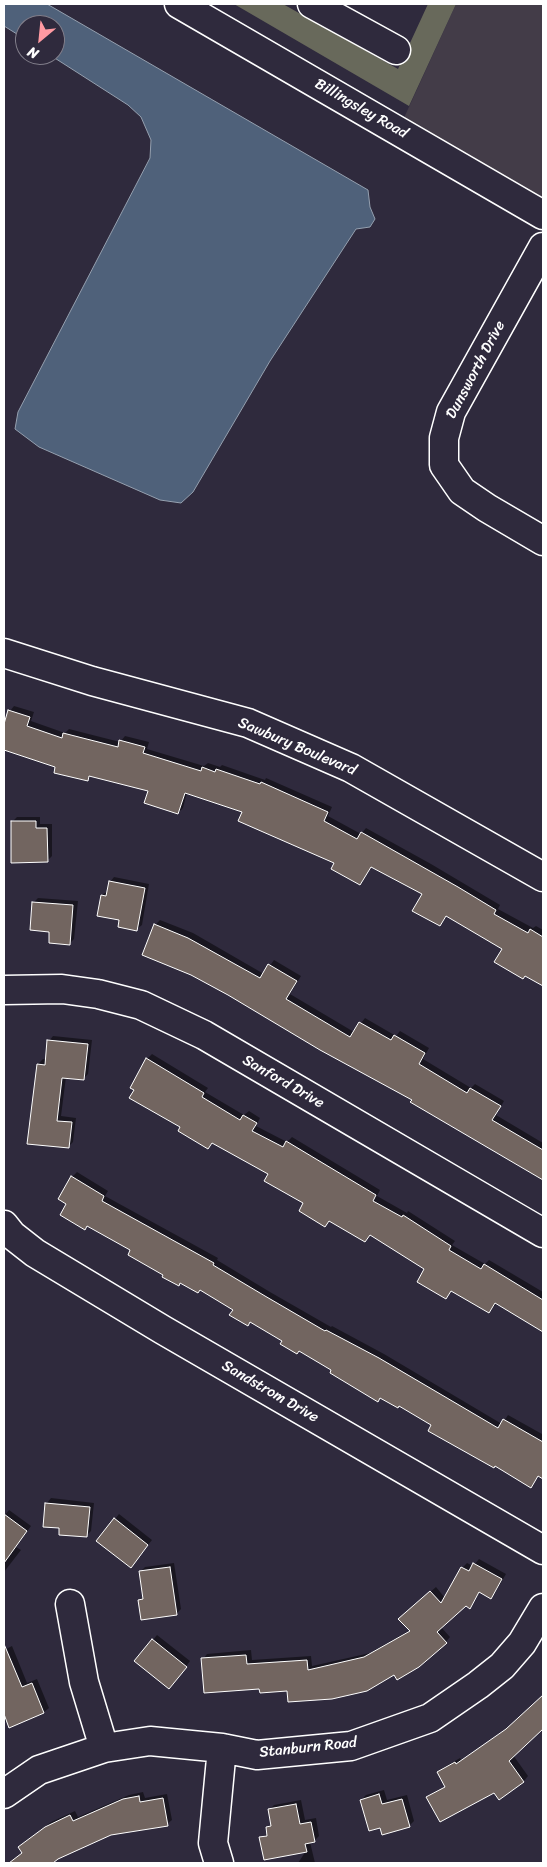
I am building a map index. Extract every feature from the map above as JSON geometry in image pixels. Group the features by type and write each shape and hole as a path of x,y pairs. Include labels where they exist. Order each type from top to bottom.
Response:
{"street":[{"name":"Billingsley Road","path":"180,4 543,215"},
{"path":"312,4 396,50"},
{"name":"Dunsworth Drive","path":"543,247 451,412 444,438 444,465 462,491 543,541"},
{"name":"Sawbury Boulevard","path":"4,653 92,681 248,724 351,768 543,877"},
{"name":"Sanford Drive","path":"4,990 62,989 98,994 141,1005 204,1035 543,1233"},
{"name":"Sandstrom Drive","path":"4,1225 12,1235 44,1258 163,1330 543,1550"},
{"path":"70,1604 84,1682 104,1748"},
{"name":"Stanburn Road","path":"4,1794 39,1770 104,1748 150,1741 222,1748 257,1755 351,1746 430,1718 478,1686 502,1666 522,1643 543,1608"},
{"path":"218,1863 213,1843 222,1748"}],"shaded area":[{"path":"456,4 543,4 543,215 398,131"}],"green space":[{"path":"234,4 283,4 398,69 428,4 456,4 409,106"}],"water":[{"path":"4,4 47,4 368,190 370,207 375,219 370,227 356,229 270,361 193,492 181,503 160,500 39,447 15,429 18,412 150,158 151,140 141,117 128,105 65,65 65,15 15,15 15,33 4,26"}],"building":[{"path":"8,710 30,717 27,726 62,738 63,733 118,747 119,740 145,747 143,753 201,771 202,767 215,772 216,769 260,784 261,782 328,812 324,821 357,839 361,832 496,910 494,914 528,933 530,929 543,937 543,986 525,976 523,979 494,962 502,949 446,916 440,926 412,911 422,894 371,867 360,885 331,869 334,863 238,821 242,812 185,793 178,814 144,803 148,791 89,776 88,781 54,773 55,767 4,750 4,724"},
{"path":"11,821 36,821 36,828 47,828 48,862 11,863"},
{"path":"109,881 145,888 137,931 118,927 119,920 97,916 101,895 106,896"},
{"path":"32,902 73,905 70,945 49,943 49,932 30,930"},
{"path":"154,924 188,938 260,978 268,964 297,981 286,999 350,1037 359,1022 391,1040 394,1035 425,1053 419,1064 467,1093 470,1088 501,1106 492,1120 543,1150 543,1180 410,1102 412,1100 320,1050 228,995 191,975 142,955"},
{"path":"47,1040 88,1044 84,1080 62,1078 57,1121 72,1122 69,1148 27,1144 37,1064 45,1065"},
{"path":"146,1058 204,1093 202,1097 240,1120 243,1115 257,1123 252,1131 283,1147 286,1141 376,1195 373,1201 402,1217 403,1215 451,1246 449,1250 481,1269 484,1264 543,1300 543,1332 495,1303 489,1313 451,1291 446,1299 417,1282 424,1269 370,1235 365,1242 329,1221 325,1227 299,1211 303,1203 264,1181 268,1174 212,1143 208,1149 178,1131 180,1127 129,1098 134,1090 130,1088"},
{"path":"71,1176 104,1196 102,1201 214,1263 213,1265 325,1331 379,1358 498,1428 503,1419 543,1442 543,1479 538,1476 531,1488 495,1466 494,1468 428,1431 431,1425 399,1406 398,1408 380,1398 378,1402 330,1373 331,1370 299,1351 297,1354 280,1344 282,1341 250,1322 248,1326 229,1315 233,1310 200,1290 198,1293 180,1283 179,1286 162,1277 163,1275 128,1255 130,1250 87,1226 85,1230 60,1215 66,1204 58,1199"},
{"path":"45,1503 90,1507 87,1537 59,1535 59,1528 43,1527"},
{"path":"4,1514 27,1531 4,1563"},
{"path":"114,1518 148,1545 131,1568 96,1541"},
{"path":"473,1563 502,1579 491,1599 479,1592 470,1609 466,1606 437,1632 447,1643 419,1667 397,1680 394,1675 367,1691 332,1699 288,1702 287,1691 260,1693 259,1689 204,1693 201,1658 246,1655 247,1664 307,1660 308,1670 364,1657 410,1631 398,1619 430,1591 441,1603 461,1567 469,1571"},
{"path":"170,1567 177,1615 141,1620 138,1600 143,1599 139,1571"},
{"path":"152,1639 187,1667 169,1689 134,1661"},
{"path":"4,1644 22,1687 32,1683 44,1713 9,1728 4,1714"},
{"path":"543,1695 543,1729 509,1761 524,1782 499,1800 494,1793 440,1822 426,1797 445,1787 437,1772 455,1762 456,1764 506,1729"},
{"path":"379,1794 382,1804 402,1799 410,1827 382,1835 380,1828 369,1831 360,1800"},
{"path":"139,1796 140,1802 163,1798 168,1826 111,1835 53,1863 9,1863 22,1853 18,1847 45,1827 70,1815 73,1821 123,1799"},
{"path":"296,1804 300,1824 311,1822 315,1842 305,1844 307,1852 264,1860 259,1837 267,1836 266,1827 271,1826 268,1809"}]}
